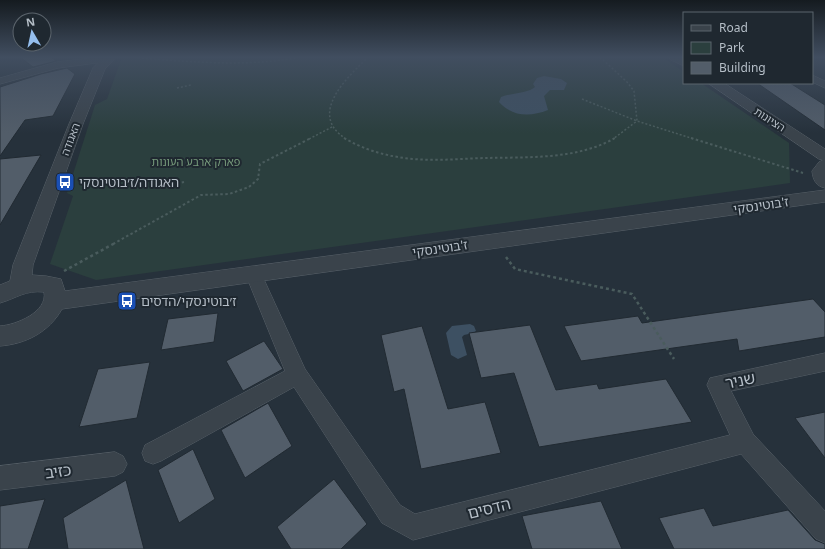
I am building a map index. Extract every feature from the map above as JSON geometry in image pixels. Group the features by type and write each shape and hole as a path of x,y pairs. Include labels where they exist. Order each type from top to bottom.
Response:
{"street":[{"name":"האגודה","path":"20,285 23,265 93,83"},
{"name":"הציונות","path":"717,84 825,156"},
{"name":"ז'בוטינסקי","path":"56,302 253,273 494,241 824,180"},
{"name":"הדסים","path":"253,273 297,375 391,514 413,527 745,442"},
{"path":"0,295 20,285 42,283 53,285 56,292 56,302 51,310 32,326 6,336 0,336"},
{"name":"שניר","path":"745,442 717,385 825,362"},
{"path":"153,453 297,375"},
{"path":"745,442 825,530"},
{"name":"כזיב","path":"0,478 115,464"}],"path":[{"path":"344,83 331,104 329,115 332,126 340,135 358,146 385,155 414,158 456,159 559,154 591,148 611,141 625,132 637,121"},
{"path":"627,83 634,91 637,121"},
{"path":"177,88 191,85"},
{"path":"582,99 637,121 824,180"},
{"path":"42,283 123,240 201,195 228,194 249,187 258,179 260,164 332,126"},
{"path":"167,185 184,182"},
{"path":"494,241 515,269 632,294 674,359"}],"green space":[{"name":"פארק ארבע העונות","path":"113,83 683,83 683,84 702,84 789,143 790,183 96,280 50,264 73,196 67,193 95,105 107,99"}],"water":[{"path":"534,83 567,83 564,90 550,90 544,96 548,110 535,114 522,114 510,111 499,102 501,97 532,89 535,87 533,84"},
{"path":"470,324 474,326 476,331 462,337 467,355 458,359 451,355 446,333 452,326"}],"building":[{"path":"14,83 70,83 53,116 25,120 0,156 0,87"},
{"path":"758,84 792,84 825,105 825,130"},
{"path":"41,155 0,225 0,159"},
{"path":"813,299 825,312 825,337 739,351 737,339 581,361 564,326 638,316 642,323"},
{"path":"218,313 214,342 161,350 168,319"},
{"path":"530,325 556,390 597,384 599,389 666,379 692,422 539,447 514,373 481,378 469,333"},
{"path":"422,326 448,409 485,402 501,453 421,469 404,389 394,392 381,335"},
{"path":"264,341 283,369 243,391 226,361"},
{"path":"150,362 137,418 79,427 98,369"},
{"path":"268,403 292,446 245,478 221,430"},
{"path":"825,412 825,458 795,418"},
{"path":"193,449 215,499 179,523 158,470"},
{"path":"334,479 367,524 341,549 291,549 277,527"},
{"path":"126,480 144,549 68,549 63,518"},
{"path":"45,499 28,549 0,549 0,506"},
{"path":"601,501 622,549 532,549 522,516"},
{"path":"704,508 713,526 788,510 815,540 825,544 825,549 674,549 659,518"}],"place":[{"name":"האגודה/ז׳בוטינסקי","path":"65,182"},
{"name":"ז׳בוטינסקי/הדסים","path":"127,301"}]}
